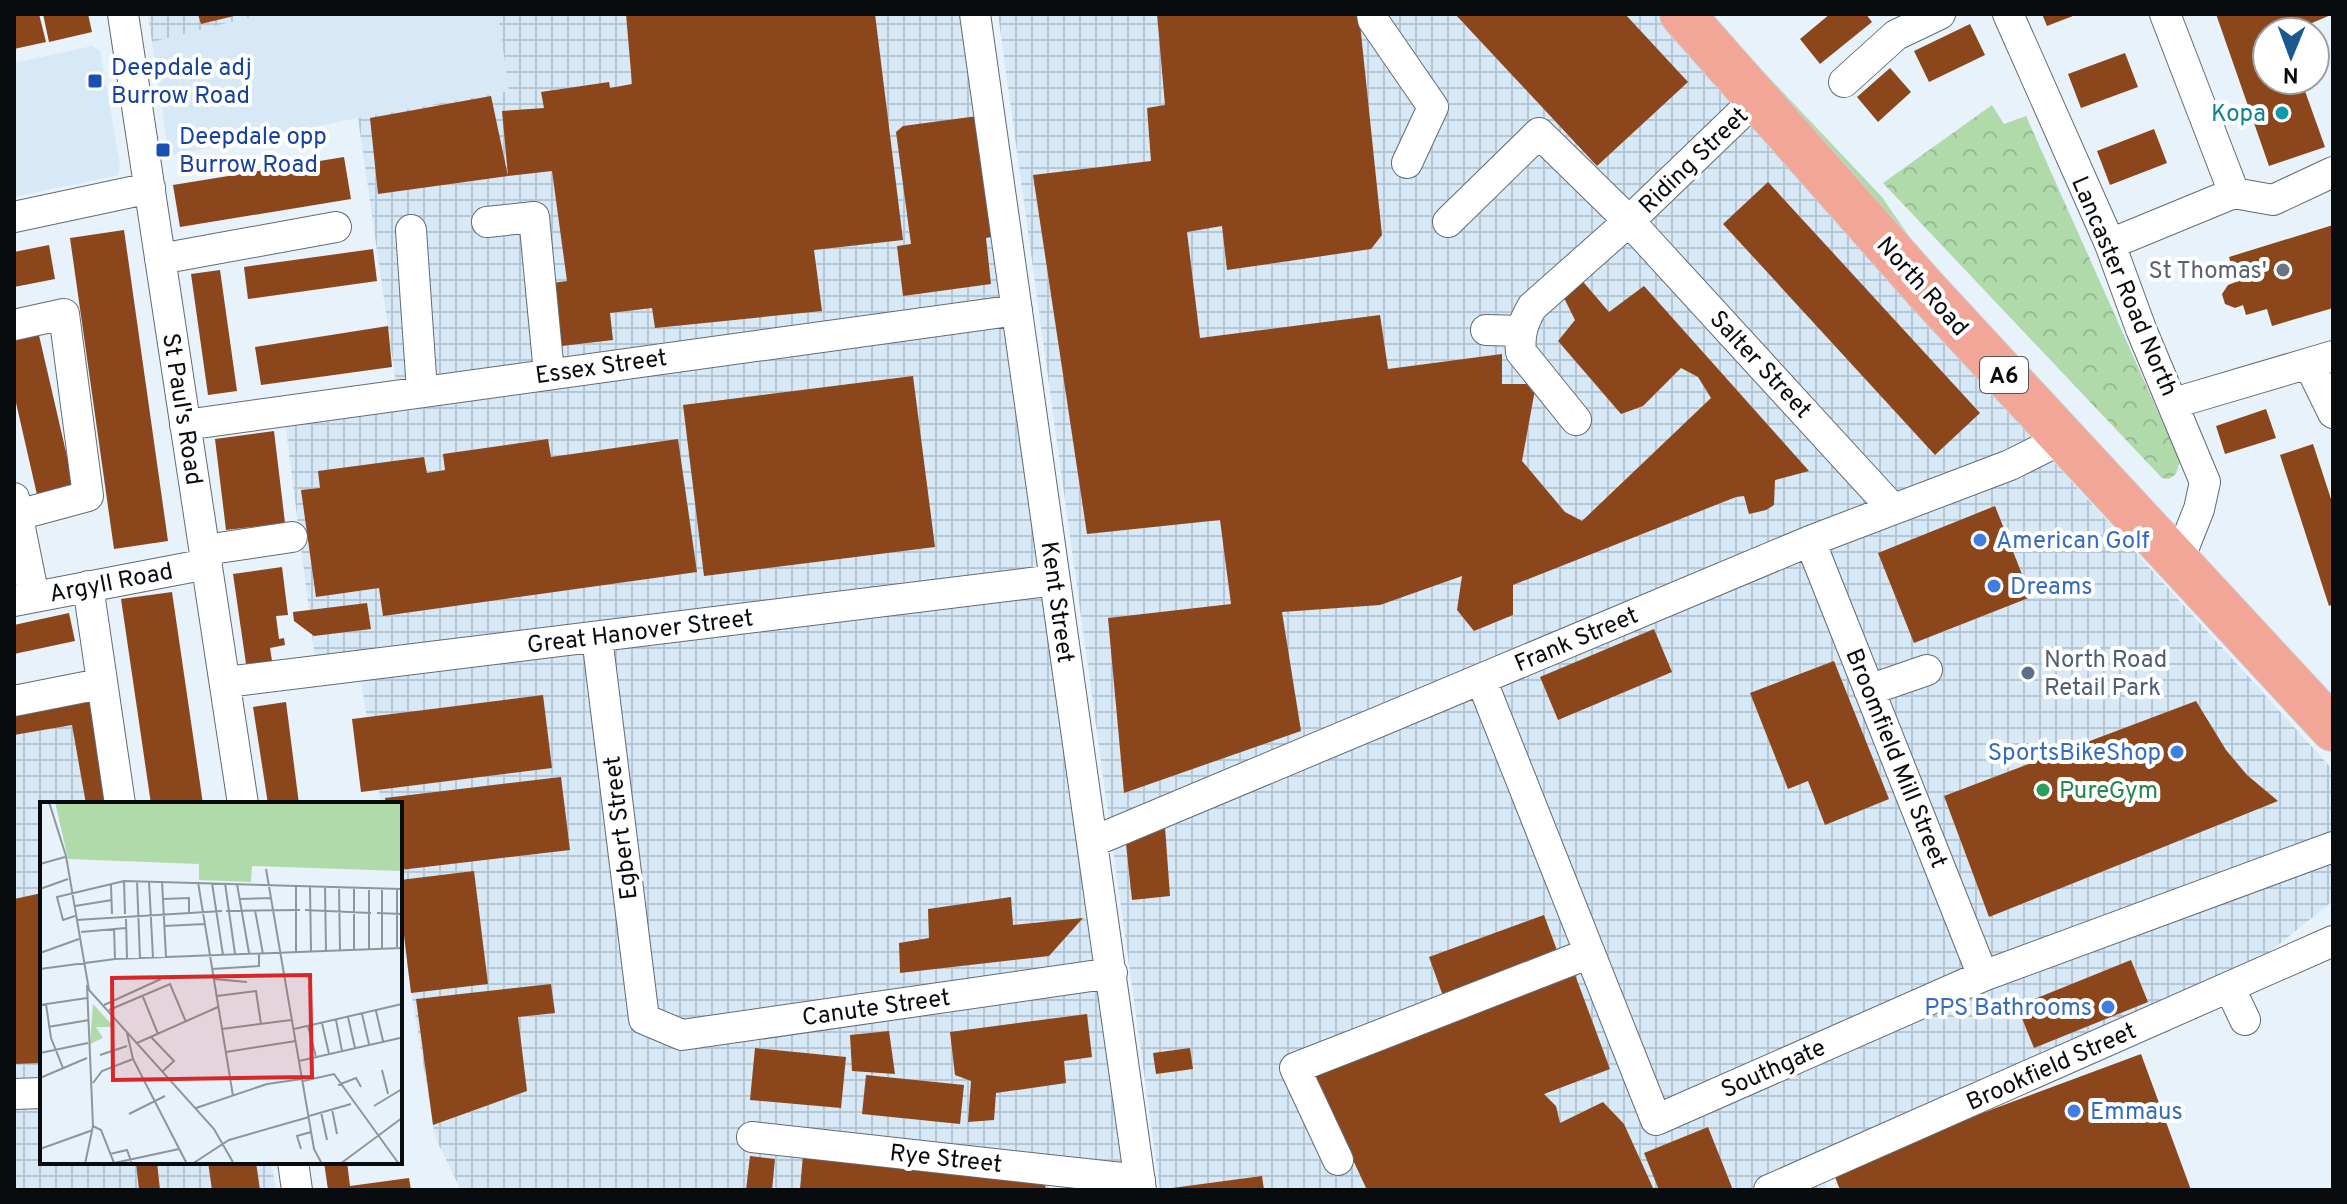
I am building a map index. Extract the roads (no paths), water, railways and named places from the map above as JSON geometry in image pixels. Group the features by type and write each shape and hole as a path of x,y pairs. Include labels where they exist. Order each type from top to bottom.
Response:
{"highway":[{"name":"North Road","path":"1682,14 1882,242 2333,729"}],"street":[{"name":"St Paul's Road","path":"123,14 243,802"},
{"name":"Kent Street","path":"975,14 1141,1185"},
{"path":"1372,14 1373,20 1433,107 1407,163"},
{"path":"1844,82 1896,35 1940,14"},
{"name":"Lancaster Road North","path":"2008,14 2110,244 2141,329 2205,482 2199,509 2178,562"},
{"path":"2165,14 2234,193"},
{"name":"Riding Street","path":"1521,331 1532,307 1629,221 1757,98"},
{"name":"Salter Street","path":"1448,222 1539,133 1629,221 1892,508"},
{"path":"2110,244 2234,193 2273,200 2333,172"},
{"path":"14,217 148,174"},
{"path":"487,222 534,217 549,373"},
{"path":"160,259 336,227"},
{"path":"411,230 422,391"},
{"name":"Essex Street","path":"185,425 1017,310"},
{"path":"14,325 64,314 88,496 15,509 24,599"},
{"path":"1486,330 1521,331 1521,352 1576,420"},
{"path":"2174,403 2321,360 2333,413"},
{"name":"Frank Street","path":"1092,842 1810,541 2010,465 2062,439"},
{"name":"Argyll Road","path":"24,599 292,537"},
{"name":"Broomfield Mill Street","path":"1810,541 1983,976"},
{"name":"Great Hanover Street","path":"226,682 1055,580"},
{"path":"88,586 120,802"},
{"name":"Egbert Street","path":"597,637 644,1019"},
{"path":"1869,690 1927,670"},
{"name":"Southgate","path":"1481,679 1656,1120 1983,976 2333,847"},
{"path":"14,701 100,684"},
{"name":"Brookfield Street","path":"1769,1189 2333,941"},
{"path":"1338,1160 1295,1068 1590,953"},
{"name":"Canute Street","path":"644,1019 682,1035 1112,973"},
{"path":"2230,988 2245,1020"},
{"path":"14,1094 40,1093"},
{"name":"Rye Street","path":"752,1137 1141,1185"},
{"path":"293,1164 297,1190"}],"place":[{"name":"Deepdale adj Burrow Road","path":"95,81"},
{"name":"Kopa","path":"2282,113"},
{"name":"Deepdale opp Burrow Road","path":"163,150"},
{"name":"St Thomas'","path":"2283,270"},
{"name":"American Golf","path":"1980,540"},
{"name":"Dreams","path":"1994,586"},
{"name":"North Road Retail Park","path":"2028,673"},
{"name":"SportsBikeShop","path":"2177,752"},
{"name":"PureGym","path":"2043,790"},
{"name":"PPS Bathrooms","path":"2108,1007"},
{"name":"Emmaus","path":"2074,1111"}]}
